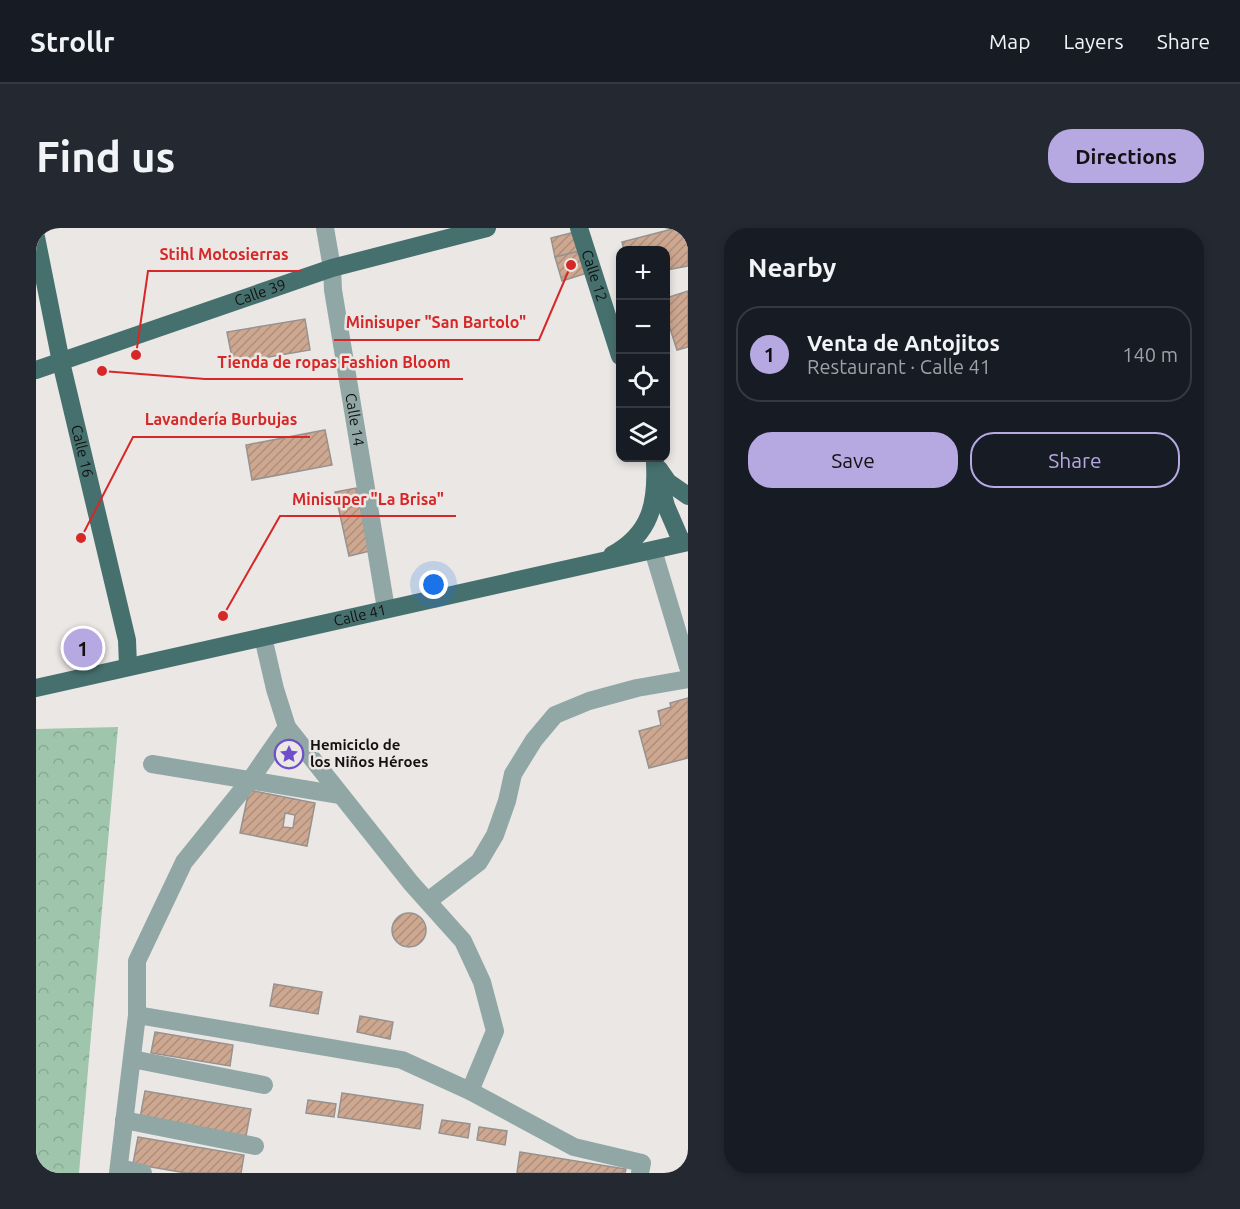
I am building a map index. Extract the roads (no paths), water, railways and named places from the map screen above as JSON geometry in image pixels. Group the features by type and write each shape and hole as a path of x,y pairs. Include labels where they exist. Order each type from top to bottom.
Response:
{"main road":[{"name":"Calle 39","path":"36,369 332,268 487,228"},
{"name":"Calle 12","path":"579,228 620,354"},
{"name":"Calle 16","path":"36,237 61,362 127,640 129,666"},
{"path":"592,562 605,558 629,543 647,520 653,509 655,496 654,462"},
{"path":"655,462 668,482 688,496"},
{"path":"655,462 666,506 685,542"},
{"name":"Calle 41","path":"36,688 685,542"}],"street":[{"name":"Calle 14","path":"325,228 332,268 333,290 386,609"},
{"path":"653,550 688,668"},
{"path":"263,638 287,728 428,902 464,941 482,982 495,1031 470,1092"},
{"path":"428,902 479,862 495,835 507,801 513,774 534,740 555,715 598,698 688,679"},
{"path":"143,1173 119,1171 137,1015 137,961 184,862 251,779 287,728"},
{"path":"153,764 340,795"},
{"path":"137,1015 402,1060 470,1092 574,1147 642,1163 640,1173"},
{"path":"132,1059 264,1085"},
{"path":"124,1120 255,1146"}],"place":[{"name":"Minisuper \"San Bartolo\"","path":"571,265"},
{"name":"Stihl Motosierras","path":"136,355"},
{"name":"Tienda de ropas Fashion Bloom","path":"102,371"},
{"name":"Lavandería Burbujas","path":"81,538"},
{"name":"Minisuper \"La Brisa\"","path":"223,616"},
{"name":"Venta de Antojitos","path":"83,648"},
{"name":"Hemiciclo de los Niños Héroes","path":"289,754"}]}
